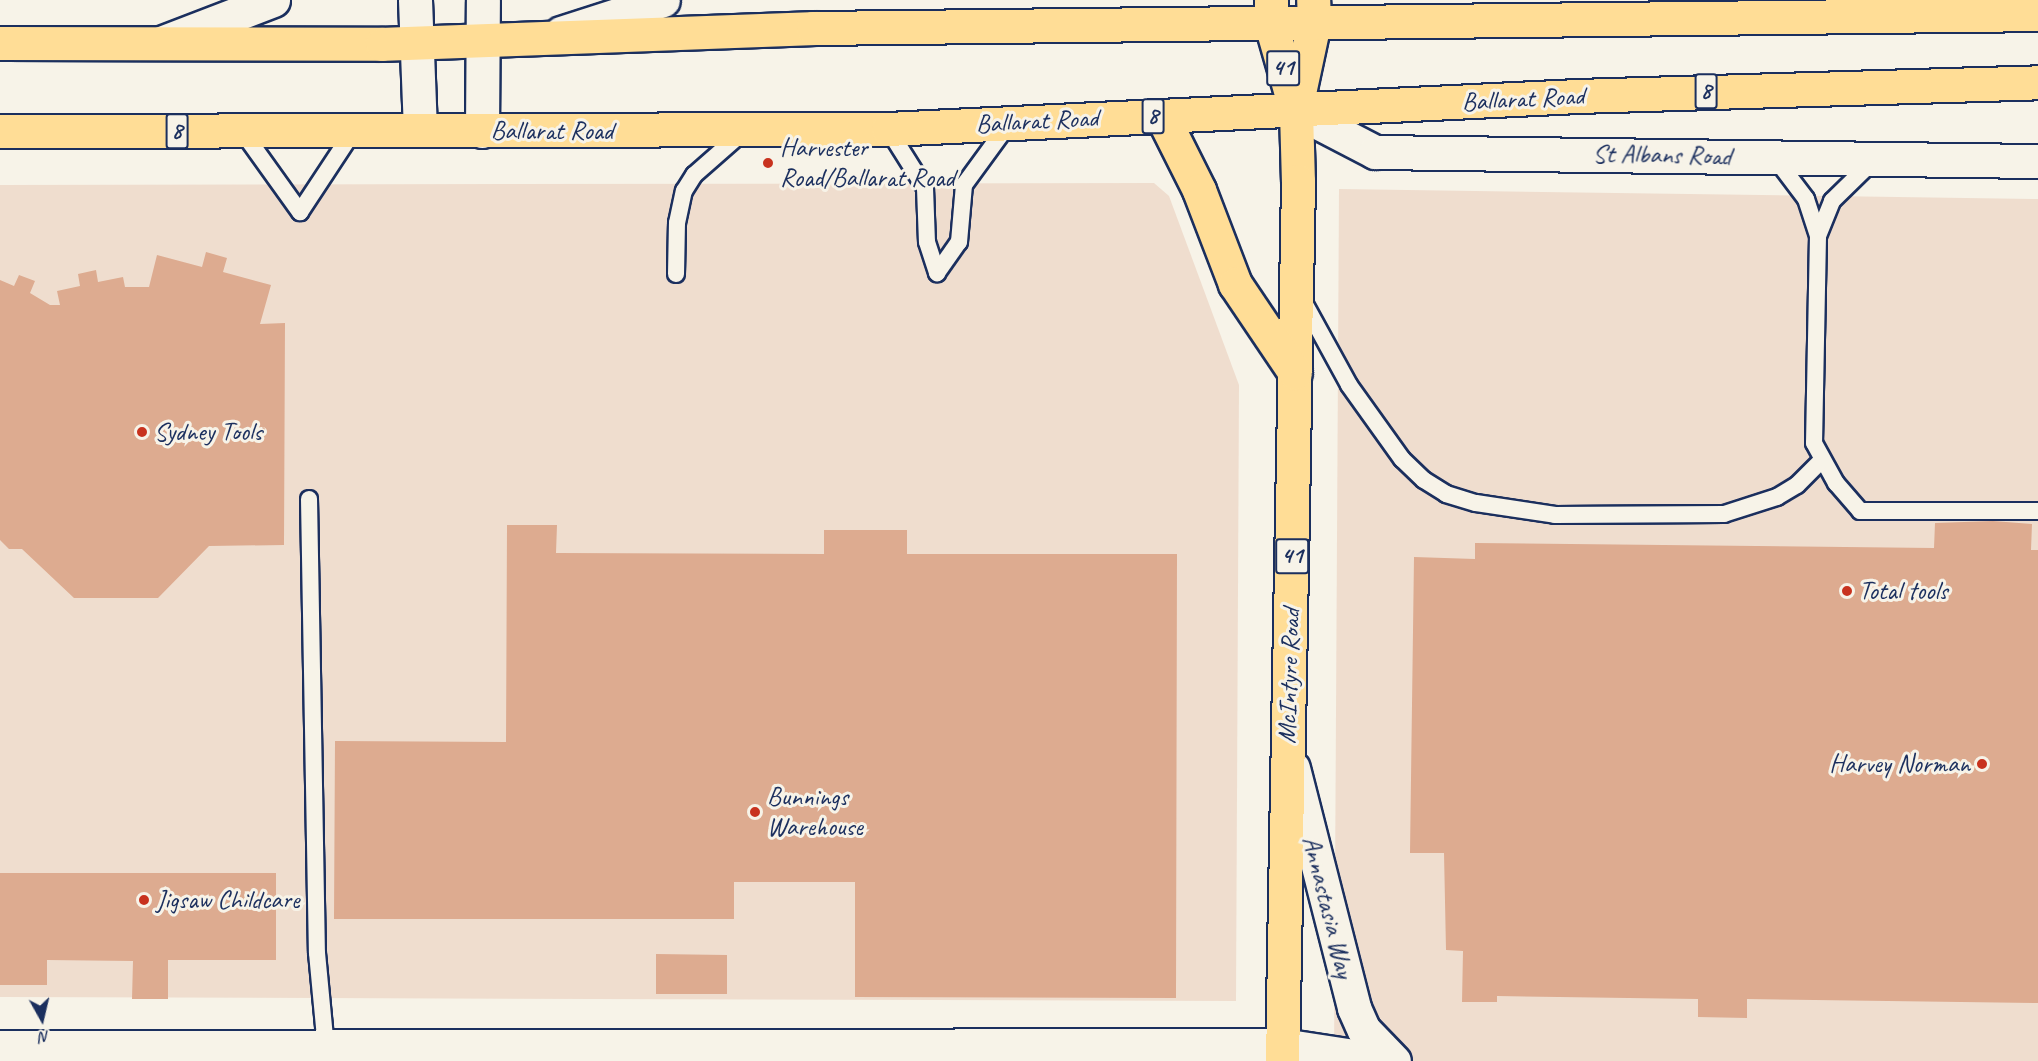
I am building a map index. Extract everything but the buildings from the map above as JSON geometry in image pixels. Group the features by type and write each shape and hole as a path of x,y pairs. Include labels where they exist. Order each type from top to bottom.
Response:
{"main road":[{"path":"0,43 539,40 1313,11 1688,8 2038,14"},
{"name":"41","path":"1296,111 1313,11"},
{"name":"41","path":"1271,12 1296,111"},
{"name":"Ballarat Road","path":"0,131 888,129 1577,96 2038,82"},
{"name":"McIntyre Road","path":"1282,1053 1286,740 1299,292 1296,111"},
{"path":"1162,116 1199,190 1235,284 1295,373"}],"street":[{"path":"159,43 273,0"},
{"path":"415,0 420,130"},
{"path":"482,131 483,0"},
{"path":"539,40 663,0"},
{"name":"St Albans Road","path":"1296,111 1375,152 2038,161"},
{"name":"Annastasia Way","path":"1286,740 1354,1008 1364,1030 1394,1061"},
{"path":"21,1052 326,1047 451,1054 1282,1053 1385,1061"}],"lane":[{"path":"888,129 925,188 927,242 937,273 959,242 964,185 1011,122"},
{"path":"242,131 300,212 354,130"},
{"path":"676,274 677,223 684,191 694,175 745,130"},
{"path":"1775,158 1806,199 1818,236 1814,434 1821,461 1860,512 2038,511"},
{"path":"1818,236 1832,201 1875,159"},
{"path":"1299,292 1349,385 1402,459 1424,480 1466,500 1505,510 1555,515 1724,514 1777,497 1797,485 1821,461"},
{"path":"309,499 317,953 326,1047"}],"shaded area":[{"path":"1154,183 1169,196 1239,385 1236,1001 0,997 0,185"},
{"path":"1339,189 2038,199 2038,1061 1334,1061"}],"place":[{"name":"Harvester Road/Ballarat Road","path":"768,163"},
{"name":"Sydney Tools","path":"142,432"},
{"name":"Total tools","path":"1847,591"},
{"name":"Harvey Norman","path":"1982,764"},
{"name":"Bunnings Warehouse","path":"755,812"},
{"name":"Jigsaw Childcare","path":"144,900"}]}
